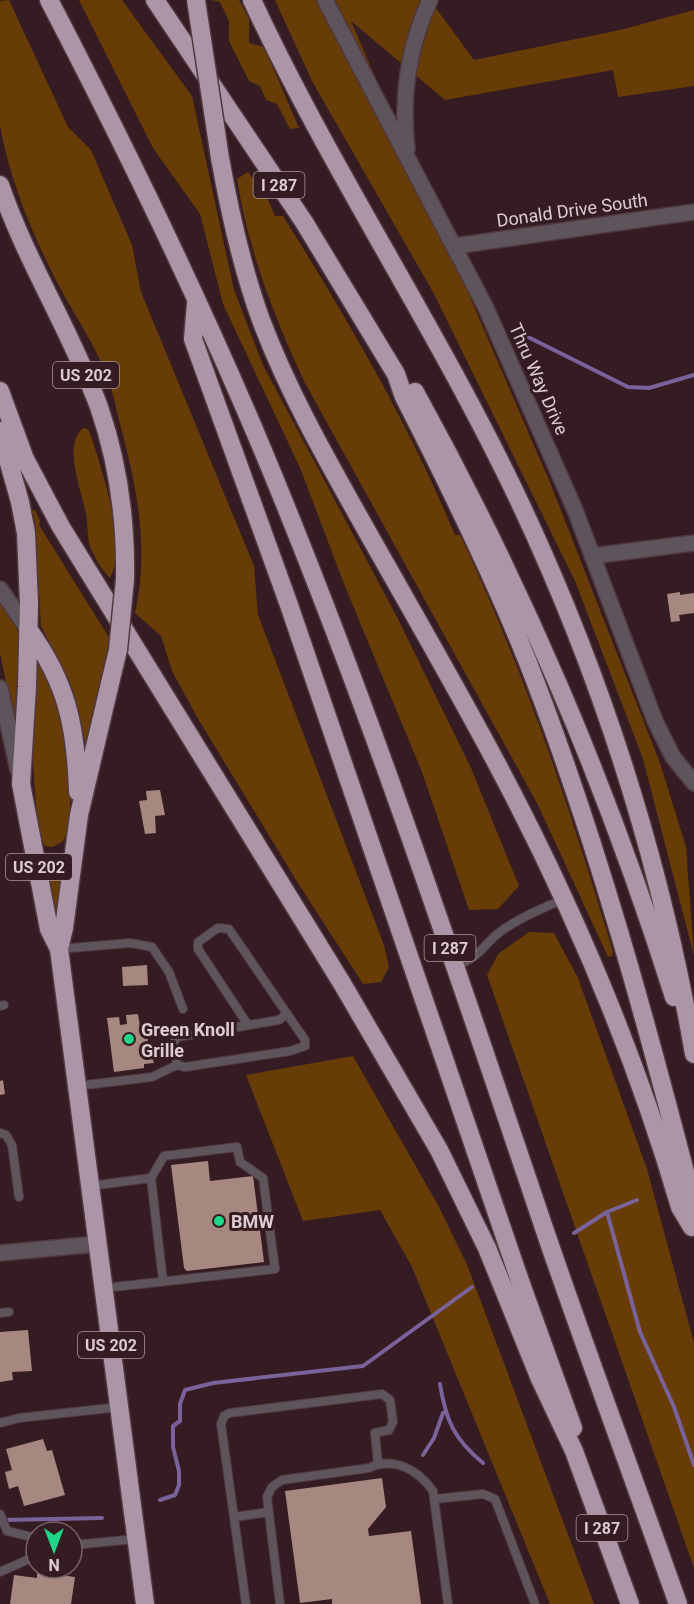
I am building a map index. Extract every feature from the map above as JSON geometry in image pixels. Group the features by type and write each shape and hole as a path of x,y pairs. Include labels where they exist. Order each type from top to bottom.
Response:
{"highway":[{"name":"I 287","path":"49,0 116,130 196,302 260,444 331,618 456,966 553,1254 678,1604"},
{"name":"I 287","path":"155,0 304,222 396,374 404,397 456,500 507,612 560,752 619,932 693,1203 693,1228"},
{"path":"196,0 220,158 239,253 254,300 282,369 342,487 497,764 565,898 634,1064 680,1207 693,1228"},
{"path":"252,0 350,190 478,418 542,550 594,680 646,839 665,908 694,1054"},
{"name":"US 202","path":"0,185 99,409 117,477 124,542 125,579 118,650 79,815 64,928 59,949"},
{"name":"I 287","path":"196,302 193,339 295,624 516,1271 573,1422 574,1451 630,1604"},
{"name":"I 287","path":"396,374 414,391 451,458 492,536 549,658 628,856 694,1060"},
{"path":"0,391 25,459 61,527 343,985 420,1116 487,1248 540,1378 574,1451"},
{"name":"US 202","path":"0,430 24,517 28,568 28,629 21,784 50,929 59,949 145,1604"},
{"path":"28,629 48,657 61,684 75,742 79,815"},
{"path":"37,856 55,862 63,860 73,851"}],"street":[{"name":"Thru Way Drive","path":"325,0 486,308 576,510 664,740 694,783"},
{"path":"408,158 404,120 405,84 416,34 430,0"},
{"name":"Donald Drive South","path":"455,246 694,212"},
{"path":"592,556 694,543"},
{"path":"0,589 28,629"},
{"path":"0,688 21,784"},
{"path":"0,1253 97,1244"}],"lane":[{"path":"456,966 480,954 502,930 519,919 565,898"},
{"path":"76,1086 152,1077 177,1065 184,1067 303,1047 305,1040 229,929 218,928 198,942 198,950 248,1025"},
{"path":"59,949 130,943 152,946 169,972 183,1009"},
{"path":"177,1065 174,1042 177,1037 279,1020 287,1014"},
{"path":"0,1133 6,1135 12,1145 19,1197"},
{"path":"103,1288 275,1269 263,1178 240,1162 237,1147 164,1156 151,1178 163,1281"},
{"path":"89,1186 151,1178"},
{"path":"246,1604 222,1418 228,1414 382,1394 390,1400 393,1422 389,1430 375,1433 378,1464"},
{"path":"0,1423 19,1418 119,1407"},
{"path":"280,1604 269,1512 269,1491 282,1480 369,1468 378,1464 406,1466 416,1472 426,1481 435,1499 448,1604"},
{"path":"435,1499 483,1494 495,1499 535,1604"},
{"path":"234,1517 269,1512"},
{"path":"0,1514 7,1531 24,1535"},
{"path":"84,1544 136,1539"},
{"path":"0,1572 24,1561"}],"shaded area":[{"path":"9,0 68,127 91,150 132,245 141,292 254,566 258,615 384,945 389,967 381,982 363,984 296,880 197,717 172,671 161,636 135,613 141,564 139,516 131,468 111,390 95,349 39,246 16,187 4,147 0,126 0,1"},
{"path":"79,0 122,0 192,96 234,290 263,365 398,619 471,768 519,886 498,909 469,910 422,772 344,584 301,470 223,304 200,214 153,148"},
{"path":"212,0 239,0 249,19 249,43 264,47 299,128 290,129 277,104 266,100 260,86 249,81 229,41 229,21 220,2"},
{"path":"275,0 430,0 474,60 620,30 694,10 694,86 618,97 613,70 445,100 351,21 551,485 660,763 686,847 694,956 643,759 575,581 433,292 312,81"},
{"path":"248,172 268,200 275,216 283,216 353,332 418,453 455,535 460,535 505,638 545,741 597,898 613,952 612,956 608,957 538,805 304,381 263,282 248,231 237,179"},
{"path":"83,428 88,429 92,439 112,509 116,547 115,564 110,578 98,563 90,546 86,514 75,469 74,446"},
{"path":"32,510 35,510 40,521 39,525 110,639 86,745 69,681 41,626 35,521"},
{"path":"0,599 17,628 21,643 16,732 0,653"},
{"path":"40,659 62,705 71,791 68,833 62,842 52,847 45,846 40,840 35,796 33,706 37,661"},
{"path":"65,867 56,923 47,870"},
{"path":"529,932 554,933 578,978 647,1169 694,1343 694,1568 487,975 498,954"},
{"path":"353,1056 439,1207 468,1267 594,1604 550,1604 412,1267 380,1210 303,1221 246,1075"}],"building":[{"path":"680,592 680,595 694,593 694,613 679,615 680,621 671,622 667,594"},
{"path":"160,790 165,815 155,816 156,833 145,834 139,801 147,800 146,791"},
{"path":"147,965 148,985 123,986 122,967"},
{"name":"Green Knoll Grille","path":"138,1014 140,1027 146,1026 149,1051 155,1050 156,1059 153,1060 154,1063 144,1064 144,1068 114,1072 107,1018 119,1017 120,1025 127,1024 126,1015"},
{"path":"3,1080 5,1094 0,1095 0,1081"},
{"name":"BMW","path":"208,1161 210,1181 253,1176 264,1262 187,1271 184,1268 171,1165"},
{"path":"28,1330 32,1371 12,1372 13,1380 0,1382 0,1332"},
{"path":"43,1439 47,1451 52,1450 65,1495 24,1506 18,1486 9,1489 5,1472 12,1470 6,1449"},
{"path":"382,1478 386,1507 368,1529 369,1536 411,1531 421,1604 332,1604 332,1599 300,1603 285,1491"},
{"path":"14,1575 24,1576 24,1580 75,1580 71,1604 10,1604"}],"waterway":[{"path":"518,332 628,387 649,388 694,375"},
{"path":"574,1233 607,1212 637,1200"},
{"path":"607,1212 640,1332 674,1407 694,1465"},
{"path":"160,1500 175,1495 179,1485 179,1471 173,1447 173,1426 180,1421 180,1404 185,1390 213,1383 363,1366 472,1287"},
{"path":"440,1384 445,1409 453,1428 465,1446 483,1463"},
{"path":"423,1455 434,1438 443,1413"},
{"path":"4,1520 102,1518"}],"place":[{"name":"Green Knoll Grille","path":"129,1039"},
{"name":"BMW","path":"219,1221"}]}
